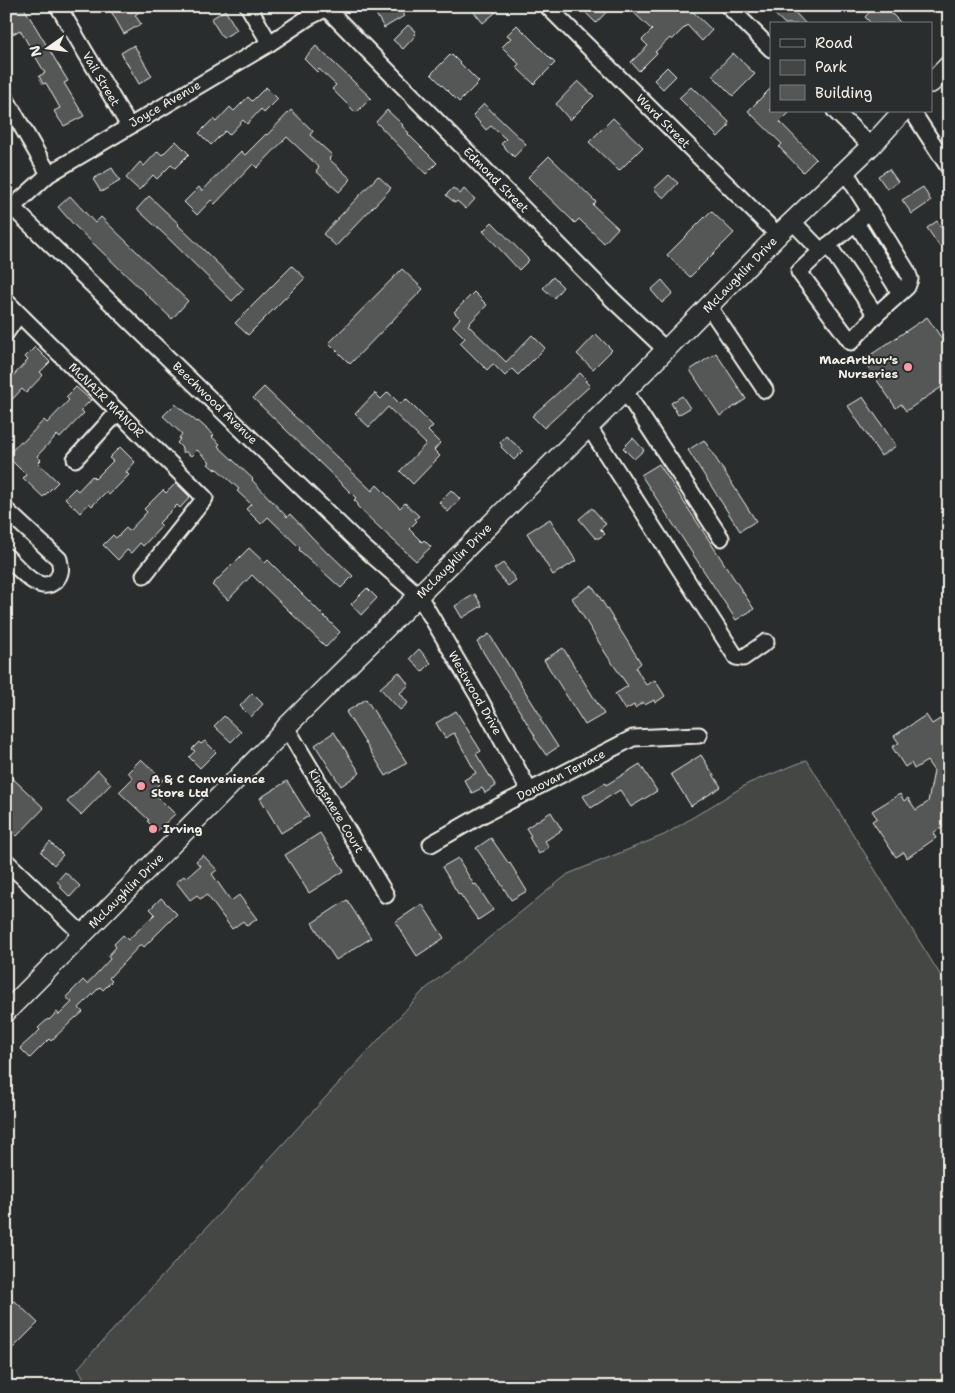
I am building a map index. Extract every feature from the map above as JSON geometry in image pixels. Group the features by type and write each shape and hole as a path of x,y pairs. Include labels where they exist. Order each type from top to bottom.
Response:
{"main road":[{"path":"932,82 949,65"},
{"name":"McLaughlin Drive","path":"6,1012 286,727 589,427 778,236 871,146 902,112"}],"street":[{"name":"Vail Street","path":"58,6 129,126"},
{"path":"248,6 270,42"},
{"name":"Ward Street","path":"547,6 778,236"},
{"path":"728,6 770,48"},
{"name":"Joyce Avenue","path":"10,210 49,174 309,17 329,8"},
{"name":"Edmond Street","path":"329,8 612,299 666,350"},
{"path":"6,99 49,174"},
{"path":"836,112 871,146"},
{"path":"913,112 949,168"},
{"path":"845,171 870,211 907,271 910,279 907,287 876,315 851,342 799,272 824,248 870,211"},
{"name":"Beechwood Avenue","path":"10,210 364,548 419,596"},
{"path":"793,222 824,248 876,315"},
{"path":"856,222 900,293"},
{"name":"McNAIR MANOR","path":"6,301 205,498 144,575"},
{"path":"709,307 765,390"},
{"path":"6,333 19,314"},
{"path":"625,391 721,538"},
{"path":"75,460 118,412"},
{"path":"589,427 736,657 742,658 766,642"},
{"path":"6,510 59,558 61,570 52,584 37,585 6,556"},
{"name":"Westwood Drive","path":"419,596 478,696 530,792"},
{"name":"Kingsmere Court","path":"286,727 386,895"},
{"name":"Donovan Terrace","path":"431,844 633,738 699,736"},
{"path":"6,861 82,935"}],"green space":[{"path":"807,760 949,989 949,1387 89,1387 78,1368 423,991 568,874 664,835 749,783"}],"building":[{"path":"6,6 23,6 68,81 64,83 84,116 64,126 59,119 54,111 60,108 46,83 43,84 39,76 45,73 20,30 13,34 6,22"},
{"path":"108,6 148,6 135,15 141,24 124,34"},
{"path":"382,6 398,6 404,16 384,28 376,14 384,10"},
{"path":"469,6 492,6 496,12 483,23"},
{"path":"579,6 612,6 596,23"},
{"path":"627,6 687,6 712,30 702,41 687,25 672,40 670,38 655,52 657,53 639,71 631,62 648,46 642,40 652,30"},
{"path":"766,6 789,6 804,22 783,22"},
{"path":"875,6 884,6 900,22 870,22 865,17"},
{"path":"225,10 237,30 223,38 211,19"},
{"path":"408,25 416,32 415,36 403,49 393,40"},
{"path":"517,25 555,63 534,84 516,67 519,64 502,47 511,38 507,35"},
{"path":"134,45 152,76 139,84 121,53"},
{"path":"316,46 371,98 356,113 332,89 336,85 319,69 317,72 304,59"},
{"path":"733,53 755,74 733,96 712,75"},
{"path":"451,54 479,82 459,102 431,74"},
{"path":"667,67 676,76 663,89 654,80"},
{"path":"578,81 594,96 570,120 556,104"},
{"path":"266,87 278,99 264,113 261,109 247,124 243,120 229,135 225,131 211,145 199,133 213,119 216,122 230,107 234,111 248,97 252,101"},
{"path":"691,87 729,122 729,126 718,137 679,98"},
{"path":"770,89 770,112 790,112 780,122 816,159 803,172 779,147 782,144 748,111"},
{"path":"484,104 526,144 514,157 501,144 506,139 491,126 486,130 473,115"},
{"path":"291,110 313,131 310,135 332,155 329,159 351,179 339,192 316,171 319,167 287,137 257,168 253,164 215,204 211,200 197,215 184,202 199,187 202,191 241,151 245,155"},
{"path":"387,110 437,163 426,174 376,122"},
{"path":"613,118 643,147 619,171 589,142"},
{"path":"176,141 189,154 175,168 171,165 157,179 153,175 139,190 126,178 140,162 144,166 158,151 162,155"},
{"path":"549,156 596,202 593,205 618,228 604,243 579,219 575,223 528,177"},
{"path":"112,168 120,181 101,192 93,179"},
{"path":"889,169 898,182 887,189 878,176"},
{"path":"669,175 678,183 664,198 654,189"},
{"path":"378,176 391,188 336,246 323,234"},
{"path":"923,187 931,201 912,214 902,200"},
{"path":"453,188 460,194 464,189 475,199 466,209 446,195"},
{"path":"70,196 95,223 101,217 188,301 172,319 74,225 58,207"},
{"path":"149,196 244,289 232,301 137,209"},
{"path":"711,211 734,233 690,277 667,255"},
{"path":"937,221 949,240 940,247 927,228"},
{"path":"492,222 529,260 519,270 483,231"},
{"path":"292,266 305,278 248,335 235,323"},
{"path":"402,269 423,289 350,364 329,343"},
{"path":"553,277 563,287 554,298 543,288"},
{"path":"662,280 673,293 662,303 651,290"},
{"path":"474,292 487,305 468,325 506,362 532,335 545,348 518,375 512,369 505,376 493,364 487,370 460,343 465,338 453,326 460,318 454,312"},
{"name":"MacArthur's Nurseries","path":"927,317 949,349 949,374 945,376 949,382 906,411 901,404 896,408 863,360"},
{"path":"596,334 612,350 593,369 577,354"},
{"path":"35,347 50,362 40,372 43,375 26,393 22,389 6,406 6,373 11,378 28,360 25,357"},
{"path":"716,353 746,399 720,416 690,370"},
{"path":"580,373 590,386 544,428 532,416"},
{"path":"76,387 91,400 81,410 84,413 60,438 57,435 37,456 41,460 38,463 58,482 43,497 23,478 26,475 7,456 44,420 47,423 69,400 66,397"},
{"path":"264,387 372,491 377,485 400,508 405,503 419,516 409,529 422,542 424,540 431,547 416,561 357,506 358,504 354,500 356,498 253,398"},
{"path":"388,392 400,404 406,399 433,426 428,431 440,443 434,450 440,456 413,484 400,471 426,444 388,407 369,427 355,414 375,393 381,399"},
{"path":"682,396 690,408 678,415 671,403"},
{"path":"863,397 896,446 881,456 848,406"},
{"path":"175,404 214,435 212,437 220,444 218,446 253,479 287,517 290,514 328,554 353,576 341,588 299,550 300,548 268,517 261,524 246,509 251,504 237,491 239,489 216,468 215,470 208,464 210,462 197,450 191,456 186,452 182,452 182,448 177,443 182,434 163,416"},
{"path":"506,436 523,451 514,460 501,447 500,443"},
{"path":"633,438 644,450 634,459 623,448"},
{"path":"704,440 756,521 740,531 688,450"},
{"path":"120,447 135,462 126,472 129,475 109,495 106,492 92,506 89,503 80,513 65,498 75,488 78,491 92,476 95,479 113,461 109,458"},
{"path":"659,464 754,609 736,620 641,475"},
{"path":"176,483 190,497 180,508 177,505 159,523 162,526 143,546 140,543 131,553 127,550 118,560 103,545 113,535 116,538 126,528 129,531 147,512 144,509 163,490 166,493"},
{"path":"451,490 460,499 448,512 439,502"},
{"path":"592,508 606,524 600,529 605,534 599,538 595,538 579,519"},
{"path":"550,519 576,561 553,575 527,533"},
{"path":"249,548 265,563 268,560 340,632 326,647 252,575 228,600 212,585"},
{"path":"503,563 516,580 508,586 494,569"},
{"path":"592,585 641,663 636,668 646,685 655,680 665,696 655,703 654,700 645,705 643,702 635,708 634,705 625,710 615,694 628,686 572,598"},
{"path":"367,588 377,598 361,615 351,604"},
{"path":"475,594 482,606 462,618 455,606"},
{"path":"489,634 558,747 546,755 477,642"},
{"path":"563,648 604,714 585,725 544,660"},
{"path":"419,649 431,663 422,672 410,658"},
{"path":"399,672 409,685 400,693 408,703 400,710 380,688"},
{"path":"252,693 263,704 251,717 240,706"},
{"path":"366,699 407,763 386,776 346,712"},
{"path":"456,711 481,751 476,754 496,786 485,793 482,788 472,793 464,780 476,773 454,733 445,738 436,723"},
{"path":"926,715 932,724 940,719 949,732 949,736 943,740 949,748 949,823 933,833 936,838 907,858 904,852 896,857 872,821 877,818 872,811 900,794 904,801 908,798 916,810 928,802 934,771 927,761 914,769 911,763 905,767 892,747 899,743 894,736"},
{"path":"224,716 241,732 231,742 214,726"},
{"path":"334,732 360,773 341,786 315,745"},
{"path":"205,741 216,752 200,768 189,757 195,751 192,749 199,742 201,744"},
{"path":"701,755 721,787 691,806 671,774"},
{"name":"A & C Convenience Store Ltd","path":"141,759 163,780 152,791 175,814 157,831 147,821 149,820 119,792 133,778 128,772"},
{"path":"640,764 657,791 631,807 620,790 591,808 583,796 605,783 606,785"},
{"path":"98,770 111,784 81,815 67,802"},
{"path":"6,772 44,808 17,836 6,826"},
{"path":"287,781 309,816 281,833 260,798"},
{"path":"551,812 562,830 545,841 549,847 539,854 526,828"},
{"path":"320,833 344,871 309,893 285,855"},
{"path":"491,838 510,863 527,891 511,900 476,848"},
{"path":"50,842 63,855 54,865 41,852"},
{"path":"203,855 217,870 212,874 231,901 239,895 257,919 247,926 243,921 232,929 207,895 200,899 197,895 190,900 176,882 184,876 186,878 200,866 196,861"},
{"path":"458,858 474,885 476,884 493,910 478,920 459,895 442,867"},
{"path":"65,872 80,886 70,897 57,881"},
{"path":"161,898 177,914 144,947 141,944 109,978 112,981 103,990 100,987 79,1008 83,1012 51,1041 49,1039 30,1058 20,1048 40,1030 38,1028 48,1019 57,1012 59,1015 72,1002 66,997 83,980 87,984 110,959 108,956 116,947 114,944 123,935 128,940 155,914 150,909"},
{"path":"347,900 371,938 336,960 312,923"},
{"path":"422,904 444,938 417,956 395,922"},
{"path":"6,1296 13,1302 15,1301 38,1323 13,1348 6,1342"}],"place":[{"name":"MacArthur's Nurseries","path":"908,367"},
{"name":"A & C Convenience Store Ltd","path":"141,786"},
{"name":"Irving","path":"153,829"}]}
